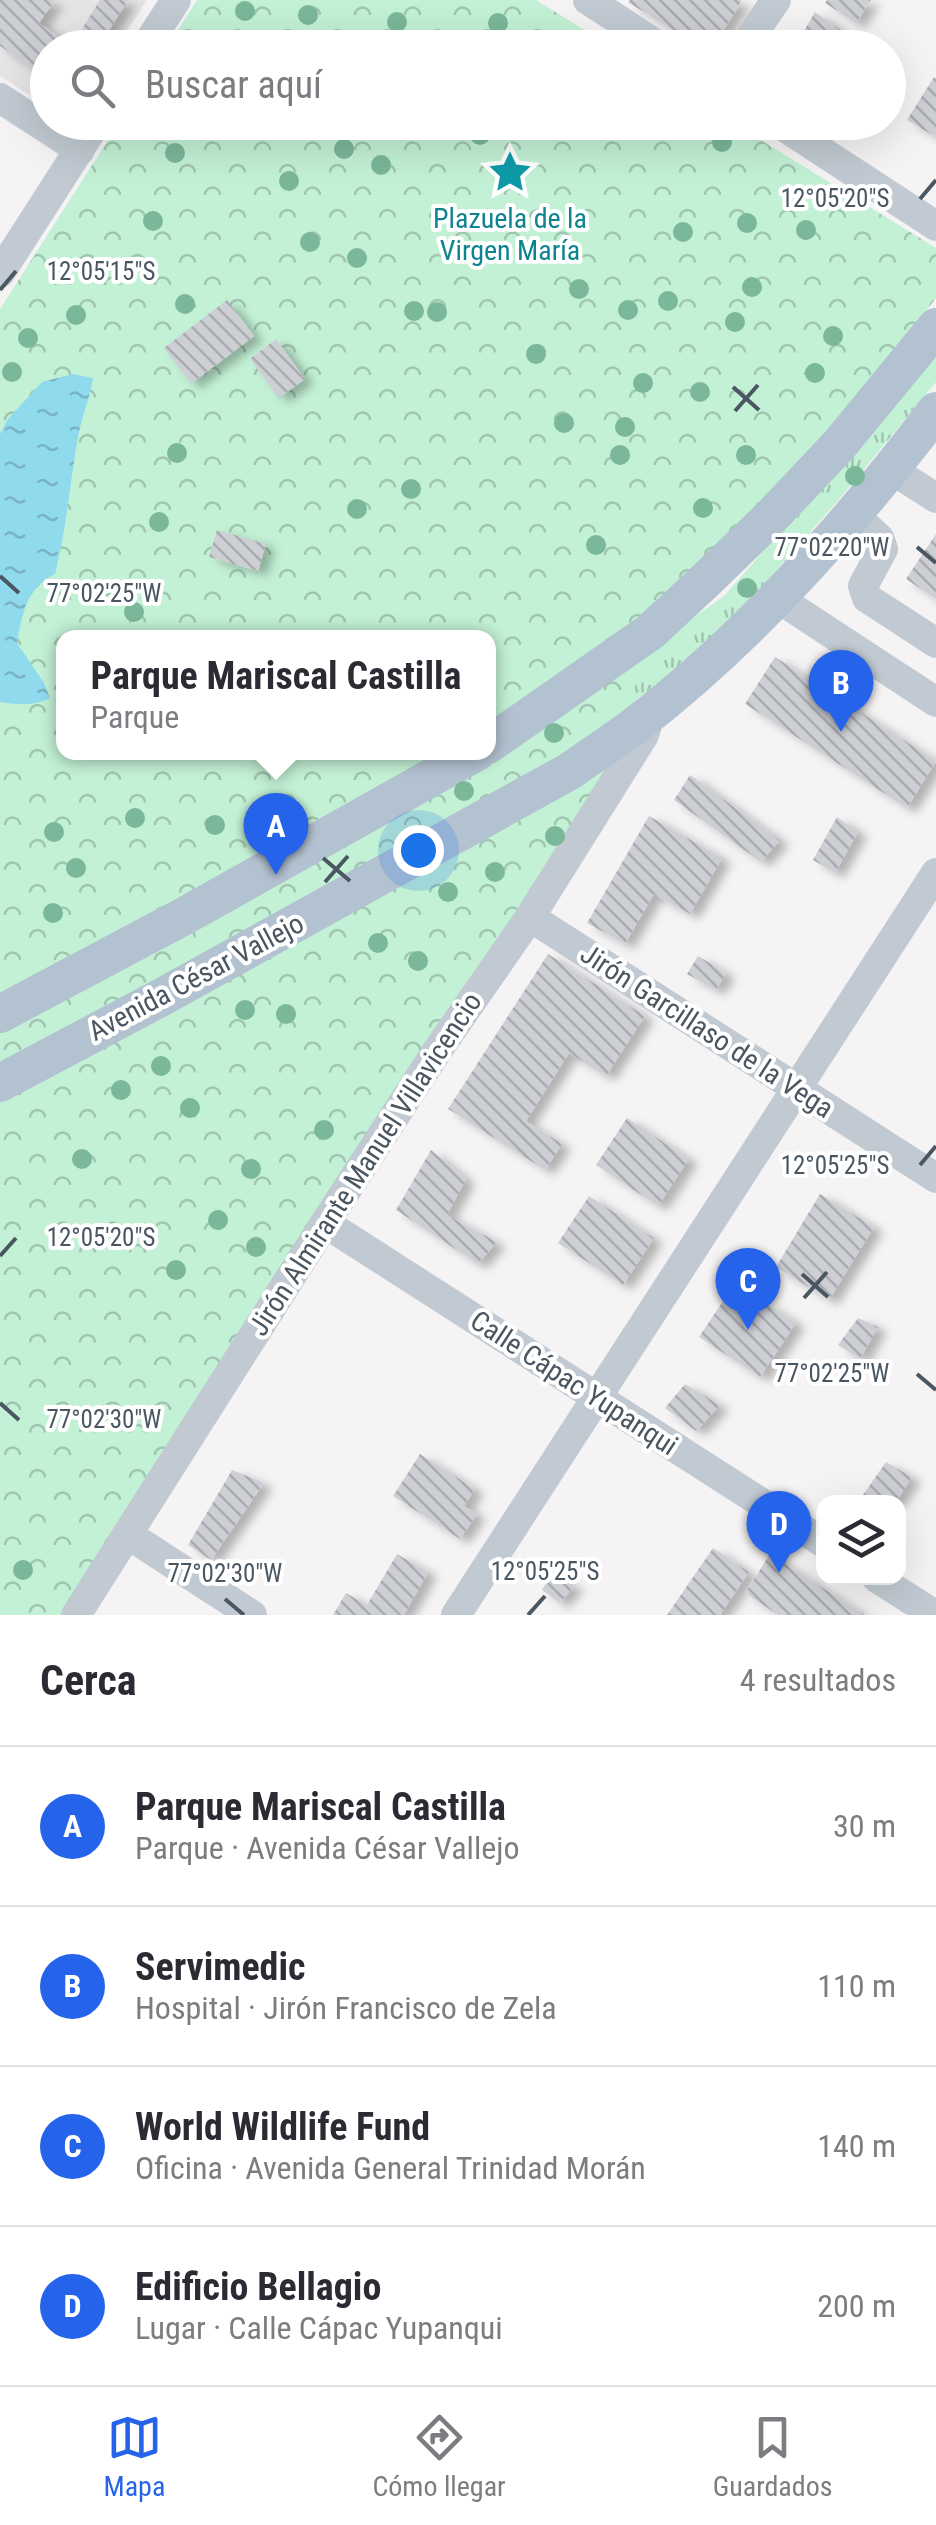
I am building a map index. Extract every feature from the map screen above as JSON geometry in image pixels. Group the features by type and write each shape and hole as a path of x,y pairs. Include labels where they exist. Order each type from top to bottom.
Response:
{"main road":[{"path":"496,740 650,632 693,592 839,445 936,327"},
{"name":"Avenida César Vallejo","path":"0,1083 202,976 570,771 651,712 776,597 853,514 936,411"},
{"path":"0,1014 464,760"},
{"path":"174,922 167,946 171,958 179,968 202,976"},
{"path":"96,964 120,972 128,982 129,1006 122,1017"}],"street":[{"path":"157,30 176,0"},
{"path":"588,0 634,30"},
{"path":"755,30 776,0"},
{"path":"0,98 30,118"},
{"path":"65,140 80,150"},
{"path":"0,274 86,140"},
{"path":"805,140 936,226"},
{"path":"890,468 936,498"},
{"path":"853,514 879,538 883,549 864,586 867,598 936,642"},
{"path":"776,597 936,702"},
{"name":"Jirón Almirante Manuel Villavicencio","path":"76,1615 437,1051 530,917 644,735 651,712"},
{"path":"456,1615 936,873"},
{"name":"Jirón Garcillaso de la Vega","path":"530,917 936,1178"},
{"name":"Calle Cápac Yupanqui","path":"326,1223 816,1539"},
{"path":"127,1534 252,1615"},
{"path":"887,1585 935,1615"}],"shaded area":[{"path":"0,0 147,0 127,30 30,30 30,95 0,76"}],"green space":[{"path":"197,0 536,0 585,30 178,30"},
{"path":"108,140 761,140 936,248 936,298 774,504 633,632 637,753 64,1615 0,1615 0,309"},
{"path":"936,355 936,382 707,649 544,765 568,706 724,596"}],"water":[{"path":"73,374 93,378 79,432 59,556 55,574 38,586 27,603 17,643 50,698 26,704 0,702 0,434 8,419 42,382"}],"building":[{"path":"0,0 55,0 39,23 49,30 30,30 30,67 0,46"},
{"path":"100,0 128,0 109,30 81,30"},
{"path":"742,0 724,30 672,30 628,2"},
{"path":"871,0 856,23 825,3"},
{"path":"815,12 841,30 804,30"},
{"path":"934,77 936,133 934,136 907,120"},
{"path":"227,300 254,336 191,384 164,348"},
{"path":"276,339 305,379 279,398 250,359"},
{"path":"217,530 266,544 258,571 209,557"},
{"path":"936,534 936,599 906,579"},
{"path":"775,657 936,761 907,808 745,704"},
{"path":"690,775 780,840 761,862 674,800"},
{"path":"649,816 722,858 690,914 654,894 625,944 587,923"},
{"path":"837,817 858,832 835,873 813,860"},
{"path":"548,954 645,1016 606,1076 569,1053 526,1121 562,1144 545,1170 448,1109"},
{"path":"698,956 726,973 716,990 687,974"},
{"path":"627,1118 689,1159 658,1206 596,1165"},
{"path":"431,1150 466,1179 447,1215 497,1242 478,1264 396,1210"},
{"path":"820,1194 874,1227 829,1300 776,1267"},
{"path":"589,1196 654,1238 623,1285 558,1243"},
{"path":"731,1289 760,1308 765,1302 796,1323 760,1377 699,1337"},
{"path":"858,1318 878,1327 860,1359 838,1345"},
{"path":"685,1384 720,1405 696,1431 665,1408"},
{"path":"420,1454 475,1489 464,1506 477,1514 460,1539 393,1496"},
{"path":"886,1462 912,1477 900,1495 863,1495"},
{"path":"232,1470 264,1483 211,1560 188,1545"},
{"path":"713,1548 749,1572 720,1615 667,1615"},
{"path":"397,1554 428,1572 404,1615 333,1615 346,1593 367,1605"},
{"path":"770,1554 865,1615 778,1615 745,1593"},
{"path":"551,1575 575,1585 560,1603 542,1590"}],"place":[{"name":"Plazuela de la Virgen María","path":"510,172"},
{"name":"Servimedic","path":"841,732"},
{"name":"Parque Mariscal Castilla","path":"276,875"},
{"name":"World Wildlife Fund","path":"748,1330"},
{"name":"Edificio Bellagio","path":"779,1573"}]}
